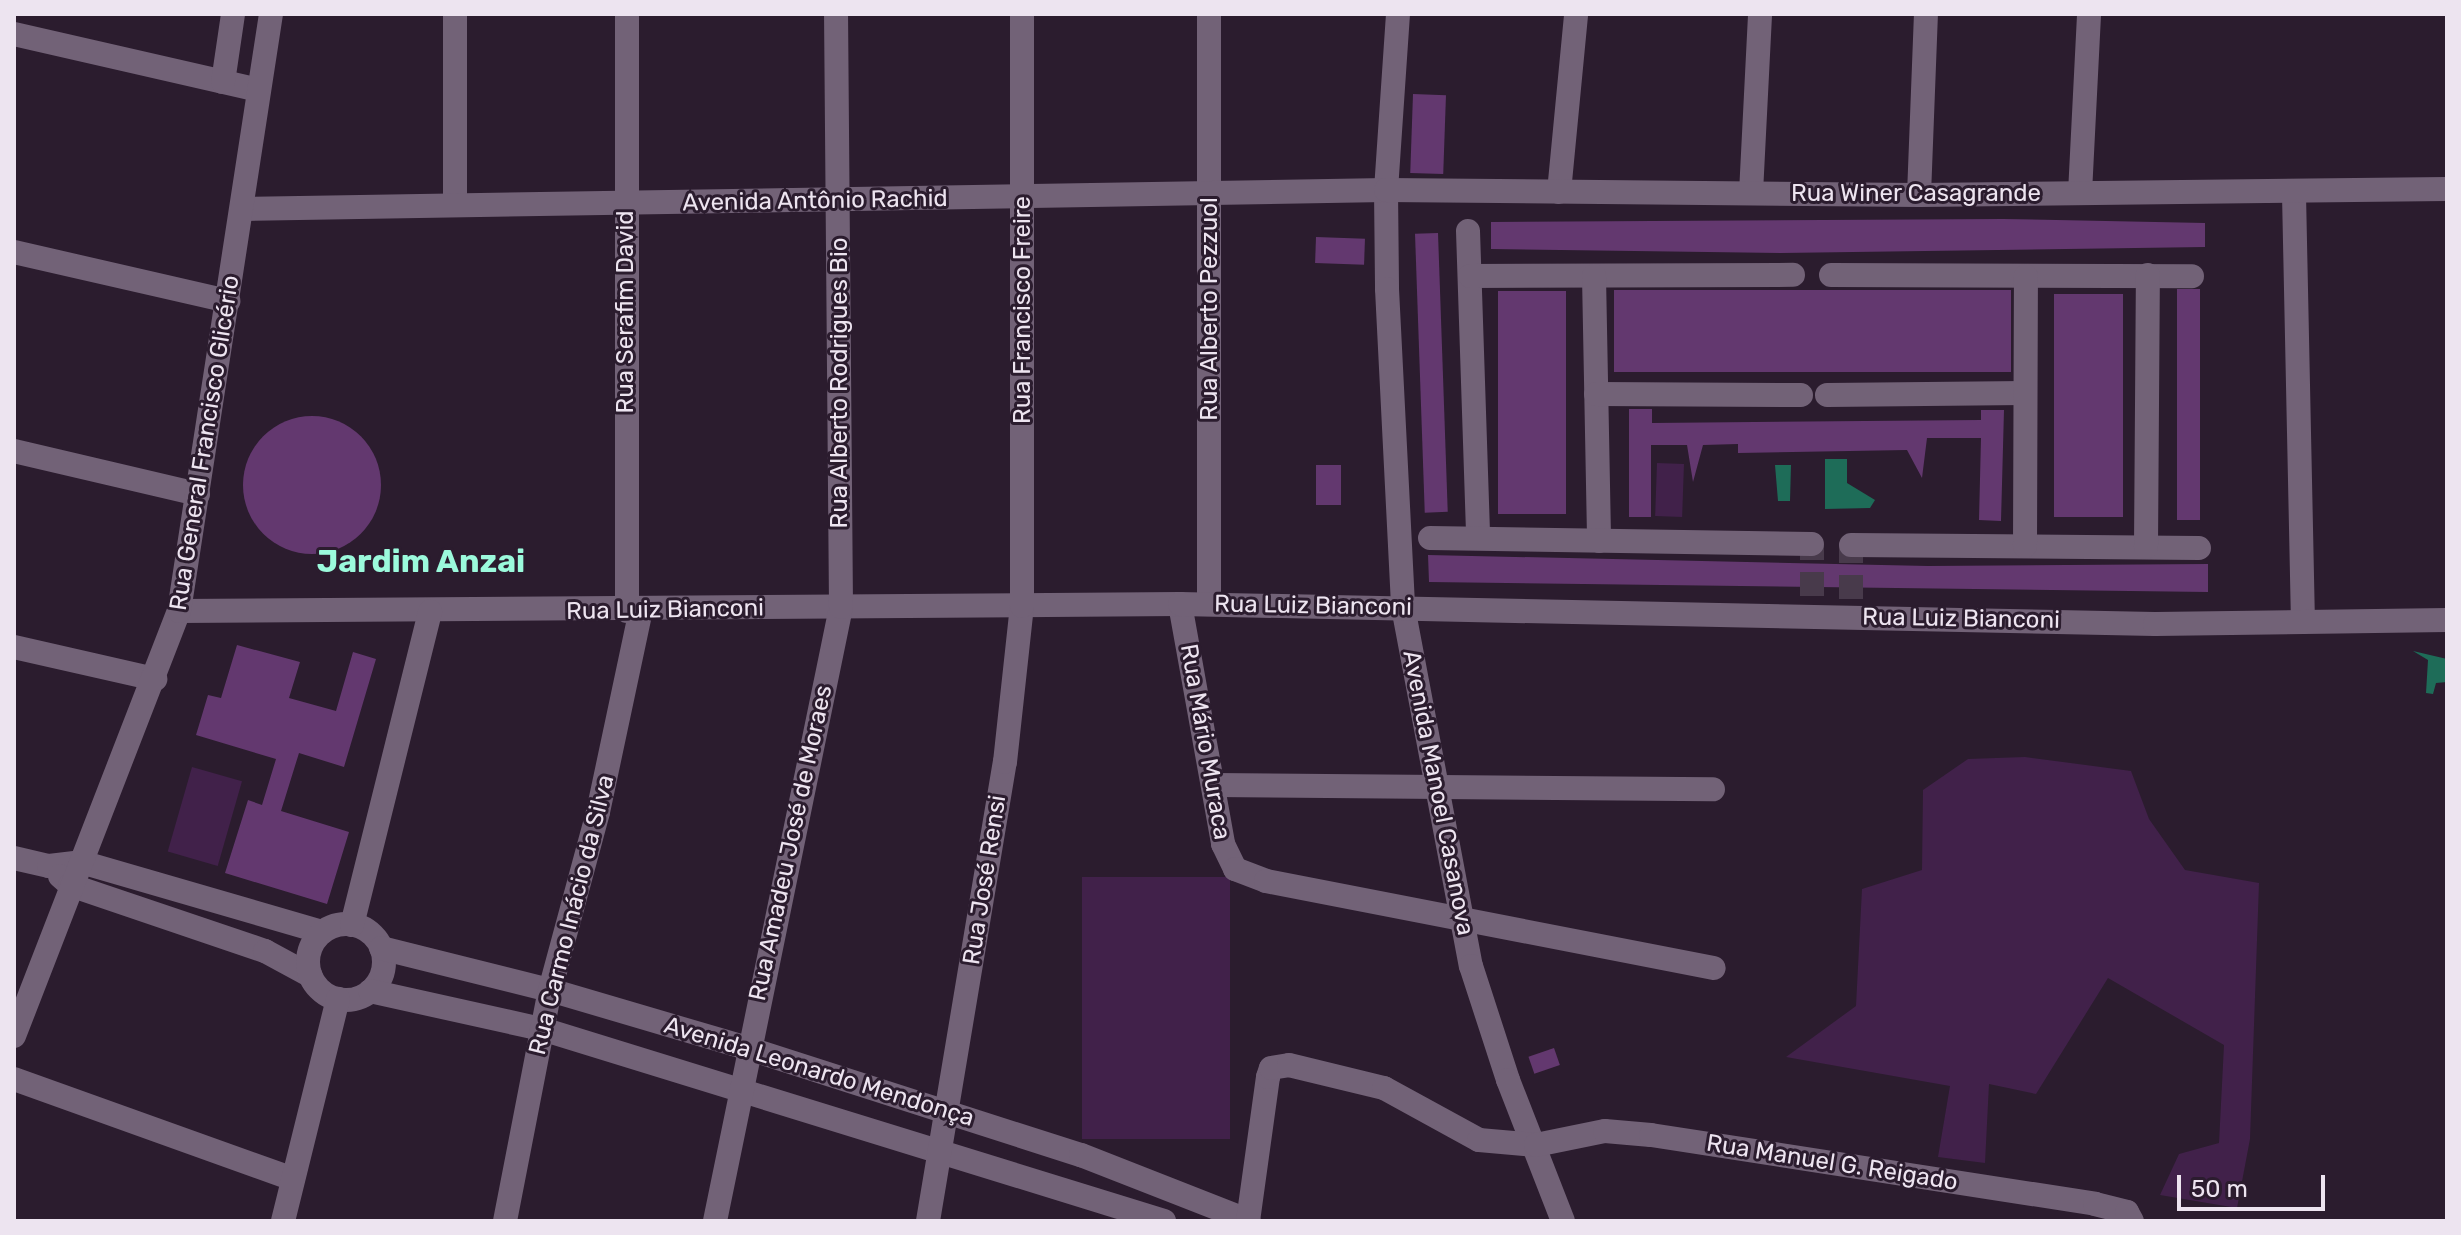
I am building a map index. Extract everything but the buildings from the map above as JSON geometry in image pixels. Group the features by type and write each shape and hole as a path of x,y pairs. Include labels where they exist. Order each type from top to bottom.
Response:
{"street":[{"path":"223,82 233,14"},
{"name":"Rua General Francisco Glicério","path":"14,1036 70,885 155,679 179,611 244,209 271,14"},
{"path":"455,14 455,205"},
{"name":"Rua Serafim David","path":"627,14 626,203 634,610"},
{"name":"Rua Alberto Rodrigues Bio","path":"836,14 841,607"},
{"name":"Rua Francisco Freire","path":"1022,14 1022,606"},
{"name":"Rua Alberto Pezzuol","path":"1209,14 1209,604"},
{"name":"Avenida Manoel Casanova","path":"1398,14 1386,190 1403,607 1461,921 1485,1013 1563,1221"},
{"path":"1559,192 1576,14"},
{"path":"1751,193 1760,14"},
{"path":"1919,195 1926,14"},
{"path":"2080,193 2089,14"},
{"path":"14,34 259,90"},
{"name":"Rua Winer Casagrande","path":"1386,190 1919,195 2294,194 2447,189"},
{"name":"Avenida Antônio Rachid","path":"244,209 1211,196 1386,190"},
{"path":"2294,194 2303,622"},
{"path":"1468,231 1478,538"},
{"path":"14,252 228,301"},
{"path":"1470,276 1793,275"},
{"path":"1831,275 2192,276"},
{"path":"2146,547 2148,275"},
{"path":"1594,276 1599,541"},
{"path":"2025,546 2026,276"},
{"path":"1827,395 2025,393"},
{"path":"1596,394 1801,395"},
{"path":"14,451 198,494"},
{"path":"1430,538 1812,544"},
{"path":"1851,545 2199,548"},
{"name":"Rua Luiz Bianconi","path":"179,611 430,612 1180,604 1812,606 2303,622 2447,620"},
{"name":"Rua Mário Muraca","path":"1180,604 1226,853 1243,873 1461,921 1714,968"},
{"name":"Rua José Rensi","path":"928,1221 1005,762 1022,606"},
{"name":"Rua Amadeu José de Moraes","path":"715,1221 747,1048 841,607"},
{"name":"Rua Carmo Inácio da Silva","path":"505,1221 550,990 598,812 634,610"},
{"path":"352,925 430,612"},
{"path":"14,647 155,679"},
{"path":"1214,785 1713,789"},
{"path":"14,858 49,866 81,862 322,932 352,925 367,930 381,948 383,971 370,991 338,999"},
{"path":"49,866 70,885 265,951 311,976 338,999"},
{"path":"311,976 309,952 322,932"},
{"name":"Avenida Leonardo Mendonça","path":"381,948 550,990 747,1048 1081,1155 1248,1221"},
{"name":"Avenida Leonardo Mendonça","path":"370,991 542,1029 1164,1221"},
{"path":"283,1221 291,1178 338,999"},
{"name":"Rua Manuel G. Reigado","path":"1248,1221 1271,1068 1289,1065 1362,1080 1384,1088 1462,1135 1497,1144 1536,1145 1605,1131 1651,1135 2130,1216"},
{"path":"14,1079 291,1178"}],"shaded area":[{"path":"1825,459 1847,459 1847,483 1875,500 1870,508 1825,509"},
{"path":"1657,463 1684,464 1682,517 1655,516"},
{"path":"1775,465 1791,465 1790,501 1778,501"},
{"path":"2413,651 2447,659 2447,682 2436,683 2433,694 2426,693 2428,660"},
{"path":"2025,757 2131,771 2149,819 2185,870 2259,883 2250,1139 2237,1208 2160,1195 2179,1154 2219,1143 2224,1045 2108,978 2036,1094 1989,1084 1985,1163 1938,1157 1950,1086 1786,1057 1856,1006 1862,889 1922,870 1923,790 1968,759"},
{"path":"192,767 242,781 218,866 168,852"},
{"path":"1082,877 1230,877 1230,1139 1082,1139"}],"tunnel":[{"path":"1812,544 1812,596"},
{"path":"1851,545 1851,599"}],"district":[{"name":"Jardim Anzai","path":"421,561"}]}
